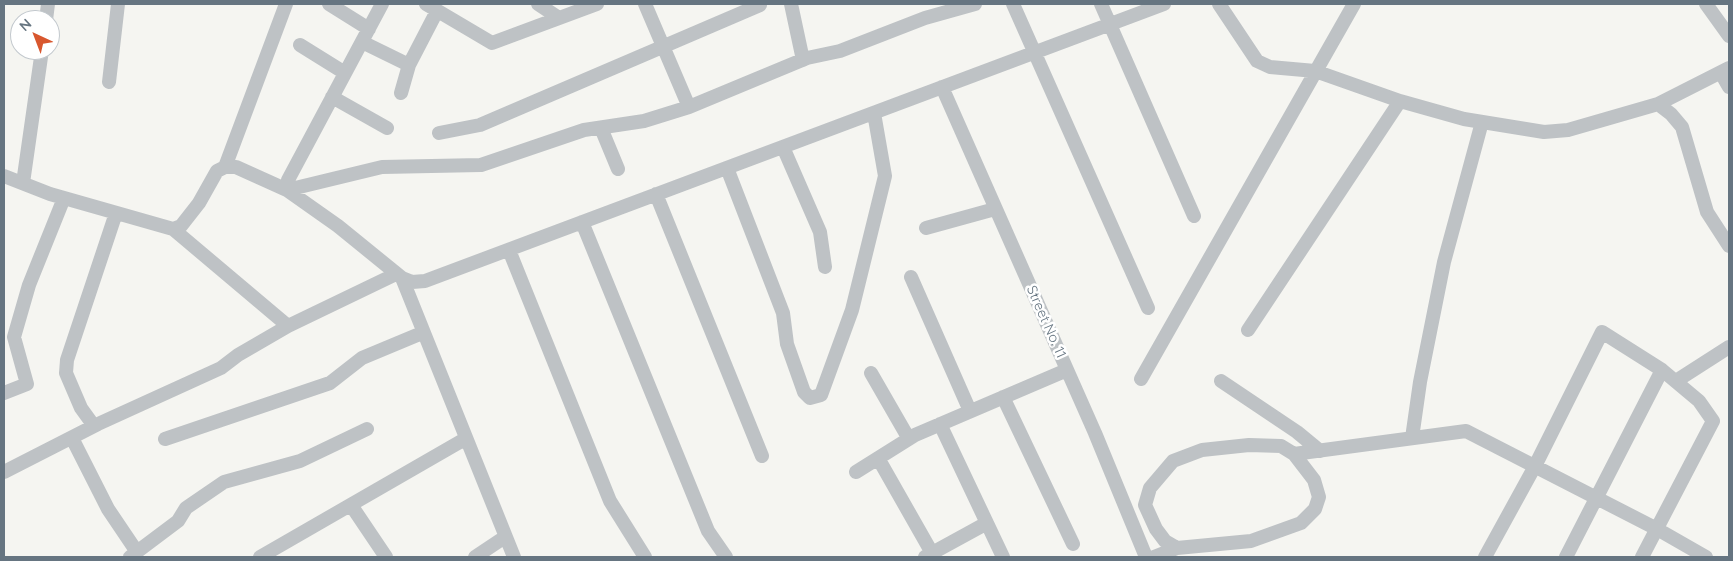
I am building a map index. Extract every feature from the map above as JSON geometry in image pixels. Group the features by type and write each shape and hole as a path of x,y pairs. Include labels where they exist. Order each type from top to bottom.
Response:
{"street":[{"path":"109,82 118,4"},
{"path":"225,167 286,4"},
{"path":"329,4 369,29"},
{"path":"287,190 288,180 382,4"},
{"path":"538,4 559,18"},
{"path":"401,93 409,66 432,7 492,43 597,4"},
{"path":"645,4 689,107"},
{"path":"287,190 382,167 481,165 584,130 644,121 689,107 803,60 840,51 925,18 975,4"},
{"path":"1013,4 1148,308"},
{"path":"1101,4 1194,216"},
{"path":"173,229 181,226 199,203 217,170 225,167 236,167 287,190 338,226 399,276 412,282 425,281 1164,4"},
{"path":"1219,4 1257,61 1270,67 1315,71 1400,101 1482,122 1557,132 1658,104 1725,71 1729,87"},
{"path":"1141,379 1354,4"},
{"path":"1706,4 1729,36"},
{"path":"439,133 480,126 760,5"},
{"path":"795,5 803,60"},
{"path":"362,42 409,66"},
{"path":"300,44 345,73"},
{"path":"23,183 41,60"},
{"name":"Street No. 11","path":"942,87 1067,370 1146,557"},
{"path":"332,97 387,128"},
{"path":"1248,330 1400,101"},
{"path":"1658,104 1671,114 1682,127 1707,212 1729,246"},
{"path":"726,168 783,313 787,344 804,392 810,398 821,395 852,310 885,176 874,113"},
{"path":"1412,438 1420,382 1444,262 1482,122"},
{"path":"601,128 618,169"},
{"path":"783,147 820,232 825,267"},
{"path":"4,176 64,198 173,229 288,326"},
{"path":"656,194 762,456"},
{"path":"4,393 27,384 14,337 29,285 64,198"},
{"path":"926,228 995,209"},
{"path":"94,426 81,408 66,373 67,360 116,213"},
{"path":"582,222 708,531 726,557"},
{"path":"509,250 610,501 645,557"},
{"path":"4,470 94,426 221,368 238,355 288,326 399,276"},
{"path":"399,276 514,557"},
{"path":"911,277 970,411"},
{"path":"1484,557 1535,466 1602,332 1676,381 1699,401 1713,421 1642,557"},
{"path":"165,439 330,383 362,358 422,333"},
{"path":"1676,381 1729,347"},
{"path":"856,472 908,439 1067,370"},
{"path":"1566,557 1598,498 1662,370"},
{"path":"871,373 908,439"},
{"path":"1221,380 1297,432 1320,451"},
{"path":"1003,397 1073,544"},
{"path":"940,424 1003,557"},
{"path":"72,438 108,509 134,554 178,521 186,508 224,482 300,461 367,429"},
{"path":"1294,454 1466,431 1598,498 1706,557"},
{"path":"260,557 465,439"},
{"path":"1154,557 1177,548 1251,541 1301,523 1315,509 1319,497 1314,480 1294,454 1281,446 1249,445 1202,450 1173,461 1150,488 1146,505 1156,529 1165,541 1177,548"},
{"path":"878,458 929,555 987,523"},
{"path":"351,505 386,557"},
{"path":"475,557 505,536"}]}
